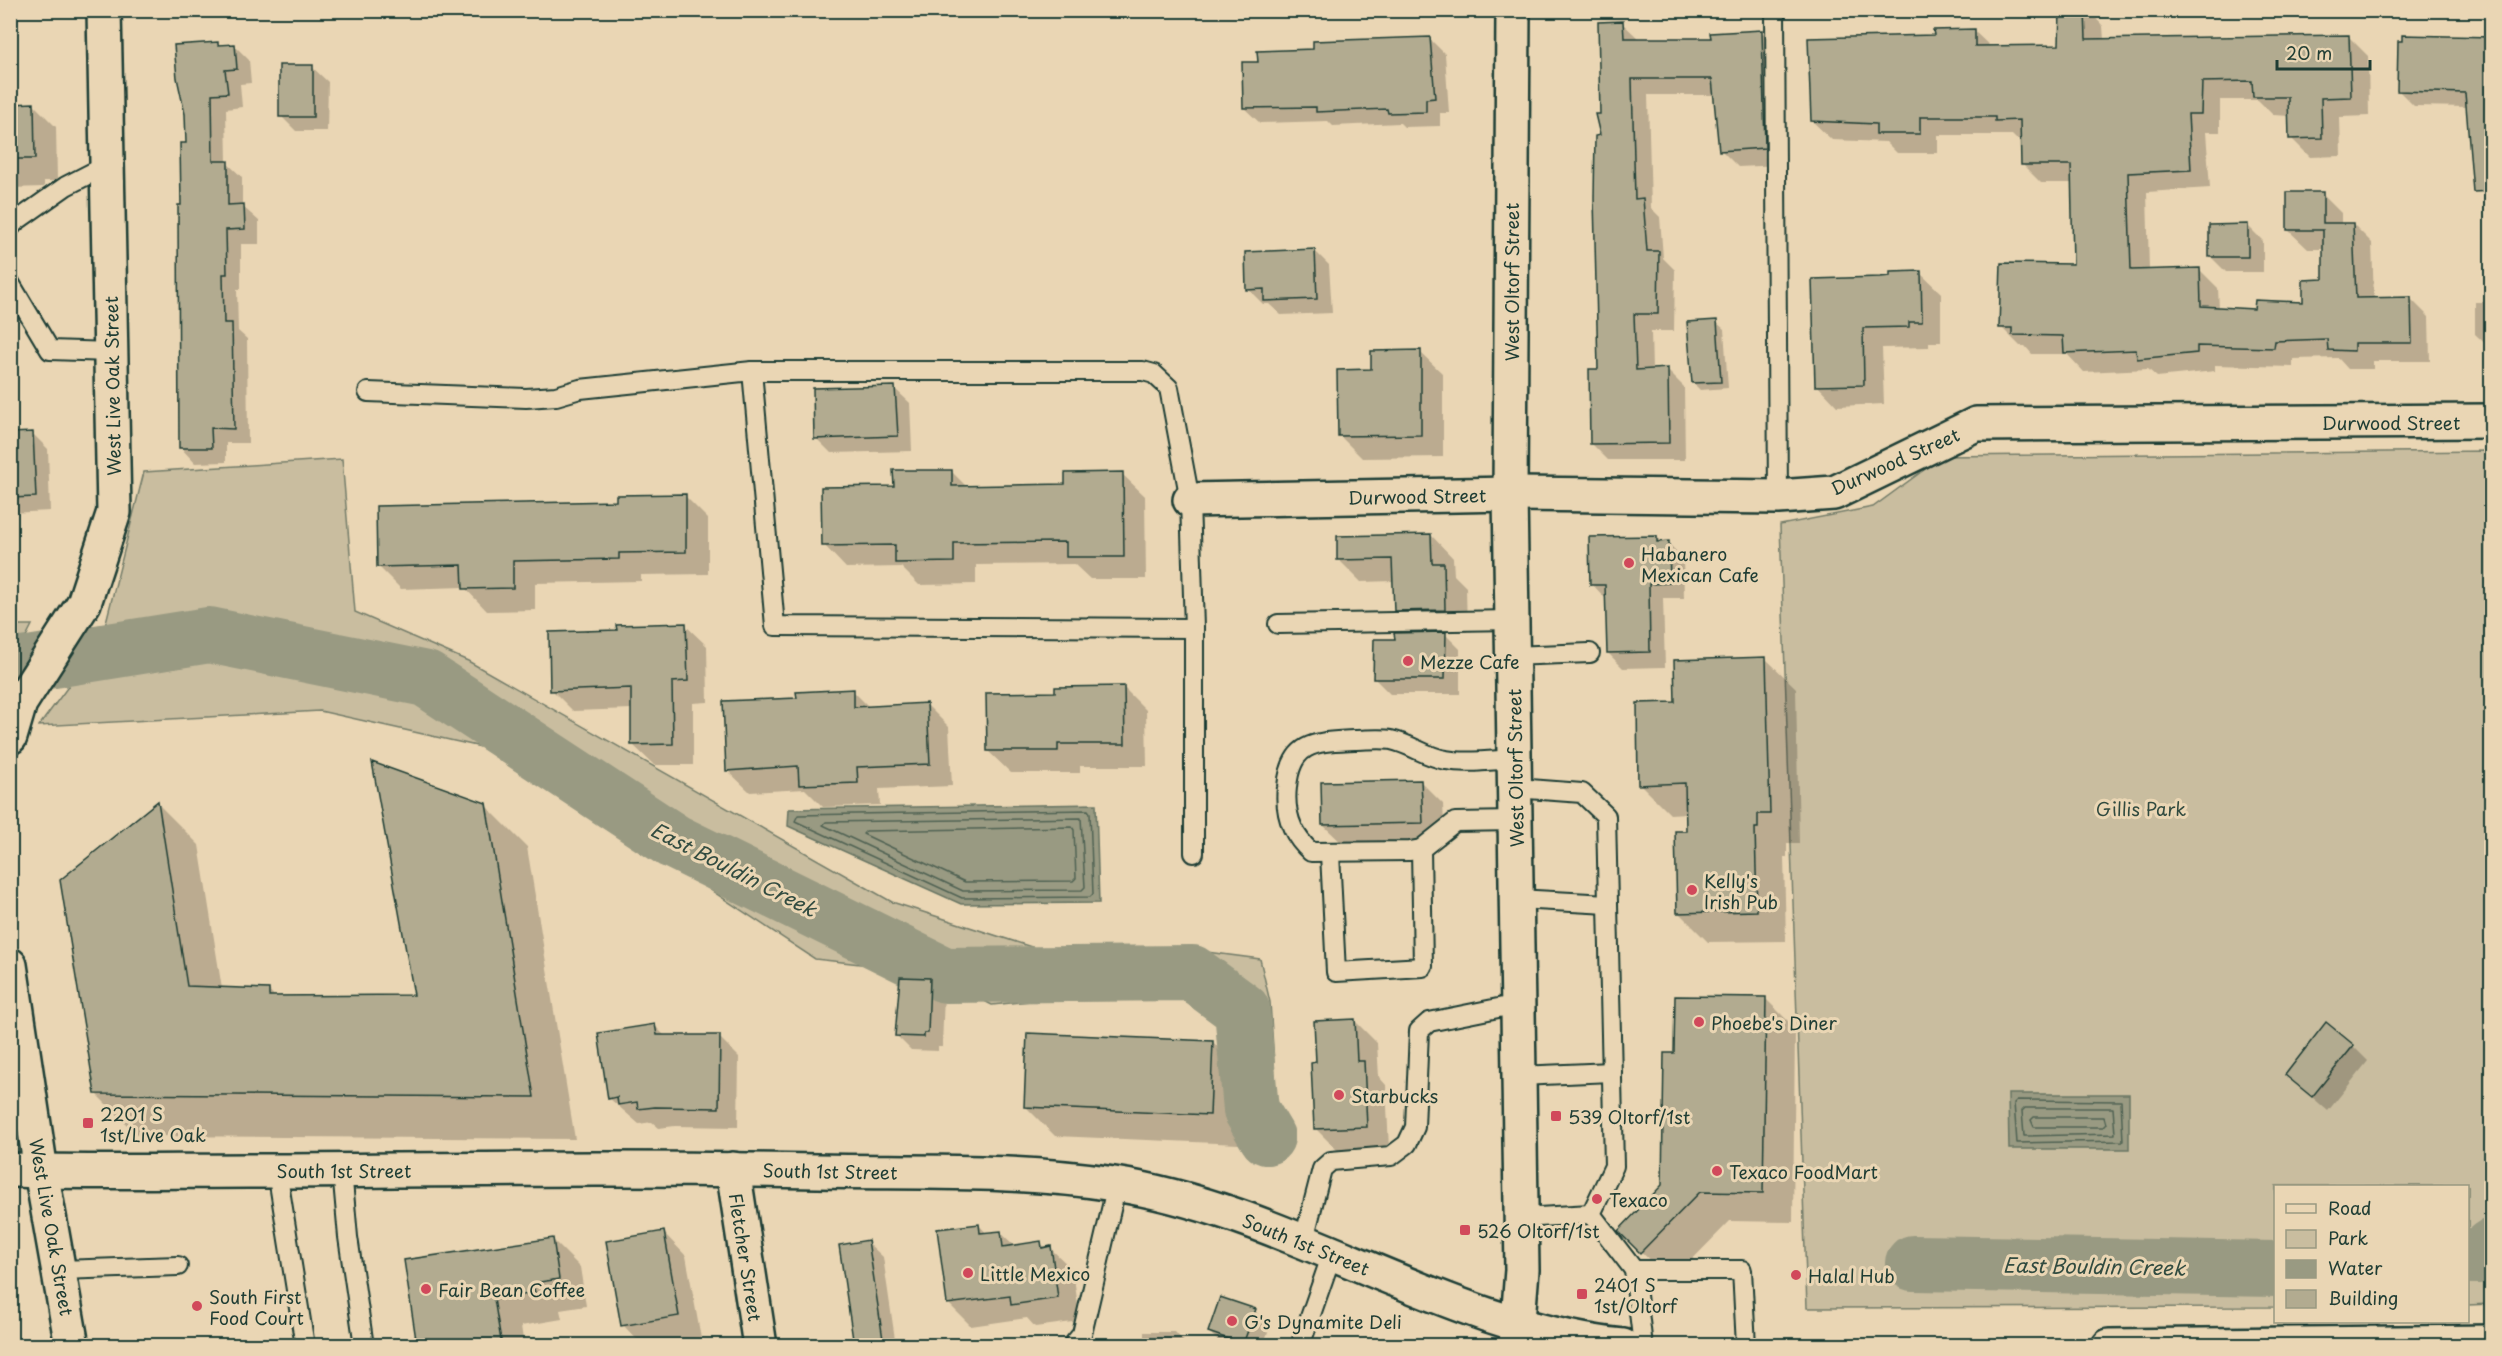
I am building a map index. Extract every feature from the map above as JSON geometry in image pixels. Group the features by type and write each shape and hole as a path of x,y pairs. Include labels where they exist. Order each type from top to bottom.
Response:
{"main road":[{"name":"West Live Oak Street","path":"10,737 20,703 84,603 114,512 104,10"},
{"name":"West Oltorf Street","path":"1513,10 1510,494 1522,1270 1517,1335"},
{"name":"Durwood Street","path":"1190,500 1510,494 1778,497 1834,493 1976,424 2492,422"},
{"name":"West Live Oak Street","path":"10,965 26,1171 60,1270 72,1346"},
{"name":"South 1st Street","path":"26,1171 733,1169 1050,1175 1118,1184 1196,1200 1458,1305 1517,1335 1623,1346"},
{"name":"Fletcher Street","path":"733,1169 760,1346"},
{"path":"2109,1346 2492,1342"}],"lane":[{"path":"1775,10 1778,497"},
{"path":"10,228 15,222 66,186 107,165"},
{"path":"10,284 50,350 111,352"},
{"path":"368,392 546,397 567,394 580,389 752,371 1143,371 1154,374 1169,388 1190,500 1194,628 1194,853"},
{"path":"752,371 775,626 1194,628"},
{"path":"1278,624 1512,620"},
{"path":"1513,656 1590,653"},
{"path":"1515,821 1455,822 1421,849 1410,851 1330,854 1311,852 1300,842 1290,824 1287,808 1288,774 1302,749 1316,742 1389,739 1412,746 1431,757 1515,774 1582,793 1606,816 1614,1166 1591,1214"},
{"path":"1330,854 1336,972 1423,967 1421,849"},
{"path":"1516,899 1608,904"},
{"path":"1300,1346 1317,1248 1322,1169 1331,1161 1391,1156 1407,1144 1415,1127 1419,1031 1429,1022 1518,1004"},
{"path":"1519,1076 1612,1072"},
{"path":"342,1170 348,1237 364,1346"},
{"path":"277,1171 305,1346"},
{"path":"1072,1346 1083,1334 1118,1184"},
{"path":"1521,1222 1591,1214"},
{"path":"1591,1214 1634,1270 1642,1346"},
{"path":"60,1270 178,1266"},
{"path":"1634,1270 1742,1270 1746,1346"}],"green space":[{"name":"Gillis Park","path":"2491,451 2491,1304 2469,1305 2469,1185 2274,1185 2274,1307 1807,1308 1780,525 1873,507 1943,456"},
{"path":"342,459 355,612 468,661 892,902 1041,950 1199,951 1260,959 1270,1002 1278,1124 1241,1095 1232,1024 1209,993 1186,985 992,1005 924,971 815,959 544,780 481,747 320,711 39,726 101,642 144,472"},
{"path":"10,625 32,625 11,666"}],"water":[{"path":"1096,804 1099,903 961,904 788,826 789,809"},
{"path":"2008,1094 2129,1094 2129,1149 2009,1149"}],"building":[{"path":"2060,10 2085,10 2086,39 2349,35 2351,97 2321,98 2322,138 2289,139 2288,97 2253,97 2252,81 2202,82 2201,114 2188,114 2191,170 2128,173 2131,270 2200,268 2201,306 2254,309 2255,300 2303,302 2303,280 2323,279 2323,230 2287,230 2287,192 2323,192 2323,223 2353,223 2356,298 2411,297 2412,343 2354,343 2354,351 2328,350 2327,339 2275,341 2274,348 2197,346 2197,353 2137,359 2136,350 2064,353 2063,336 2012,335 2012,328 1999,328 2001,263 2073,264 2071,165 2021,165 2020,120 1995,121 1995,117 1920,117 1920,134 1876,134 1876,124 1811,121 1808,38 1934,35 1933,30 1975,29 1975,46 2059,45"},
{"path":"1623,21 1624,38 1711,38 1710,33 1762,30 1765,148 1719,151 1712,79 1632,79 1635,199 1643,198 1647,251 1659,251 1658,314 1634,314 1636,370 1668,368 1669,443 1590,444 1589,369 1598,369 1594,198 1595,136 1600,135 1595,114 1600,114 1598,22"},
{"path":"2402,35 2492,37 2492,191 2473,192 2465,93 2397,91 2398,41 2402,41"},
{"path":"1430,37 1435,98 1426,99 1426,112 1388,113 1387,109 1316,112 1316,107 1243,108 1242,62 1258,62 1257,51 1313,49 1313,41"},
{"path":"218,42 218,45 235,44 237,69 225,70 228,93 212,94 213,161 228,161 228,205 244,204 245,229 226,230 227,274 223,274 224,323 232,323 234,429 211,428 212,448 179,448 178,205 181,205 180,143 186,143 185,114 177,78 174,45"},
{"path":"279,65 313,65 313,117 279,117"},
{"path":"34,103 35,159 10,159 10,104"},
{"path":"2248,224 2248,257 2209,257 2209,225"},
{"path":"1315,249 1317,299 1264,301 1264,289 1246,290 1245,252"},
{"path":"1921,271 1922,322 1909,322 1909,327 1863,328 1864,385 1815,386 1812,279 1880,277 1890,276 1890,272"},
{"path":"1717,320 1721,382 1692,383 1687,322"},
{"path":"1421,350 1421,435 1338,436 1337,370 1371,369 1371,351"},
{"path":"895,386 898,436 814,439 813,388"},
{"path":"33,432 36,497 10,498 10,433"},
{"path":"893,470 952,470 952,486 1065,484 1065,473 1123,472 1124,557 1066,557 1066,542 954,543 954,562 895,563 895,545 822,546 821,487 894,486"},
{"path":"686,494 686,552 619,553 619,559 513,561 513,588 463,589 462,565 377,567 376,506 616,501 616,495"},
{"path":"1431,534 1432,563 1444,563 1445,610 1394,611 1392,559 1337,560 1337,536"},
{"path":"1657,536 1657,542 1669,541 1670,583 1649,584 1650,652 1607,653 1605,585 1590,585 1589,537"},
{"path":"686,623 688,681 672,682 673,744 631,745 631,688 550,691 549,632 617,630 616,625"},
{"path":"1446,632 1445,679 1373,679 1374,639 1395,639 1394,633"},
{"path":"1766,657 1770,814 1758,814 1758,828 1755,828 1757,911 1677,913 1675,831 1686,831 1685,783 1638,785 1637,703 1675,702 1674,660"},
{"path":"1124,686 1125,744 1058,744 1058,751 987,751 986,693 1055,692 1055,687"},
{"path":"854,689 854,707 927,703 930,764 857,767 858,783 799,785 798,766 726,771 723,701 797,698 796,692"},
{"path":"372,762 486,803 534,1097 95,1094 60,880 158,801 187,986 269,989 269,996 414,995"},
{"path":"1421,780 1423,823 1322,825 1321,782"},
{"path":"900,977 930,978 928,1033 924,1033 924,1037 895,1036"},
{"path":"1675,996 1766,997 1763,1193 1700,1192 1640,1253 1618,1231 1662,1185 1664,1053 1674,1053"},
{"name":"Starbucks","path":"1355,1019 1357,1061 1364,1061 1367,1127 1314,1129 1311,1063 1316,1062 1314,1021"},
{"path":"2326,1022 2354,1045 2312,1097 2285,1075"},
{"path":"655,1024 657,1035 720,1035 719,1108 638,1109 637,1102 618,1105 617,1097 608,1099 598,1033"},
{"path":"1027,1033 1213,1041 1210,1115 1024,1107"},
{"path":"979,1224 980,1233 1001,1231 1003,1247 1041,1241 1042,1248 1051,1246 1058,1298 1011,1305 1010,1296 947,1304 937,1229"},
{"path":"664,1231 679,1316 621,1326 606,1241"},
{"path":"553,1238 559,1279 533,1283 535,1293 494,1299 502,1346 417,1346 404,1260"},
{"path":"868,1240 884,1346 854,1346 839,1245"},
{"name":"G's Dynamite Deli","path":"1220,1297 1256,1309 1243,1344 1208,1332"}],"waterway":[{"name":"East Bouldin Creek","path":"10,667 209,635 426,679 673,841 945,975 1192,973 1242,1010 1251,1110 1267,1137"},
{"name":"East Bouldin Creek","path":"2469,1256 2480,1256 2492,1246"},
{"name":"East Bouldin Creek","path":"1913,1263 2274,1269"}],"place":[{"name":"Habanero Mexican Cafe","path":"1629,563"},
{"name":"Mezze Cafe","path":"1408,661"},
{"name":"Kelly's Irish Pub","path":"1692,890"},
{"name":"Phoebe's Diner","path":"1699,1022"},
{"name":"Starbucks","path":"1339,1095"},
{"name":"539 Oltorf/1st","path":"1556,1116"},
{"name":"2201 S 1st/Live Oak","path":"88,1123"},
{"name":"Texaco FoodMart","path":"1717,1171"},
{"name":"Texaco","path":"1597,1199"},
{"name":"526 Oltorf/1st","path":"1465,1230"},
{"name":"Little Mexico","path":"968,1273"},
{"name":"Halal Hub","path":"1796,1275"},
{"name":"Fair Bean Coffee","path":"426,1289"},
{"name":"2401 S 1st/Oltorf","path":"1582,1294"},
{"name":"South First Food Court","path":"197,1306"},
{"name":"G's Dynamite Deli","path":"1232,1321"}]}
